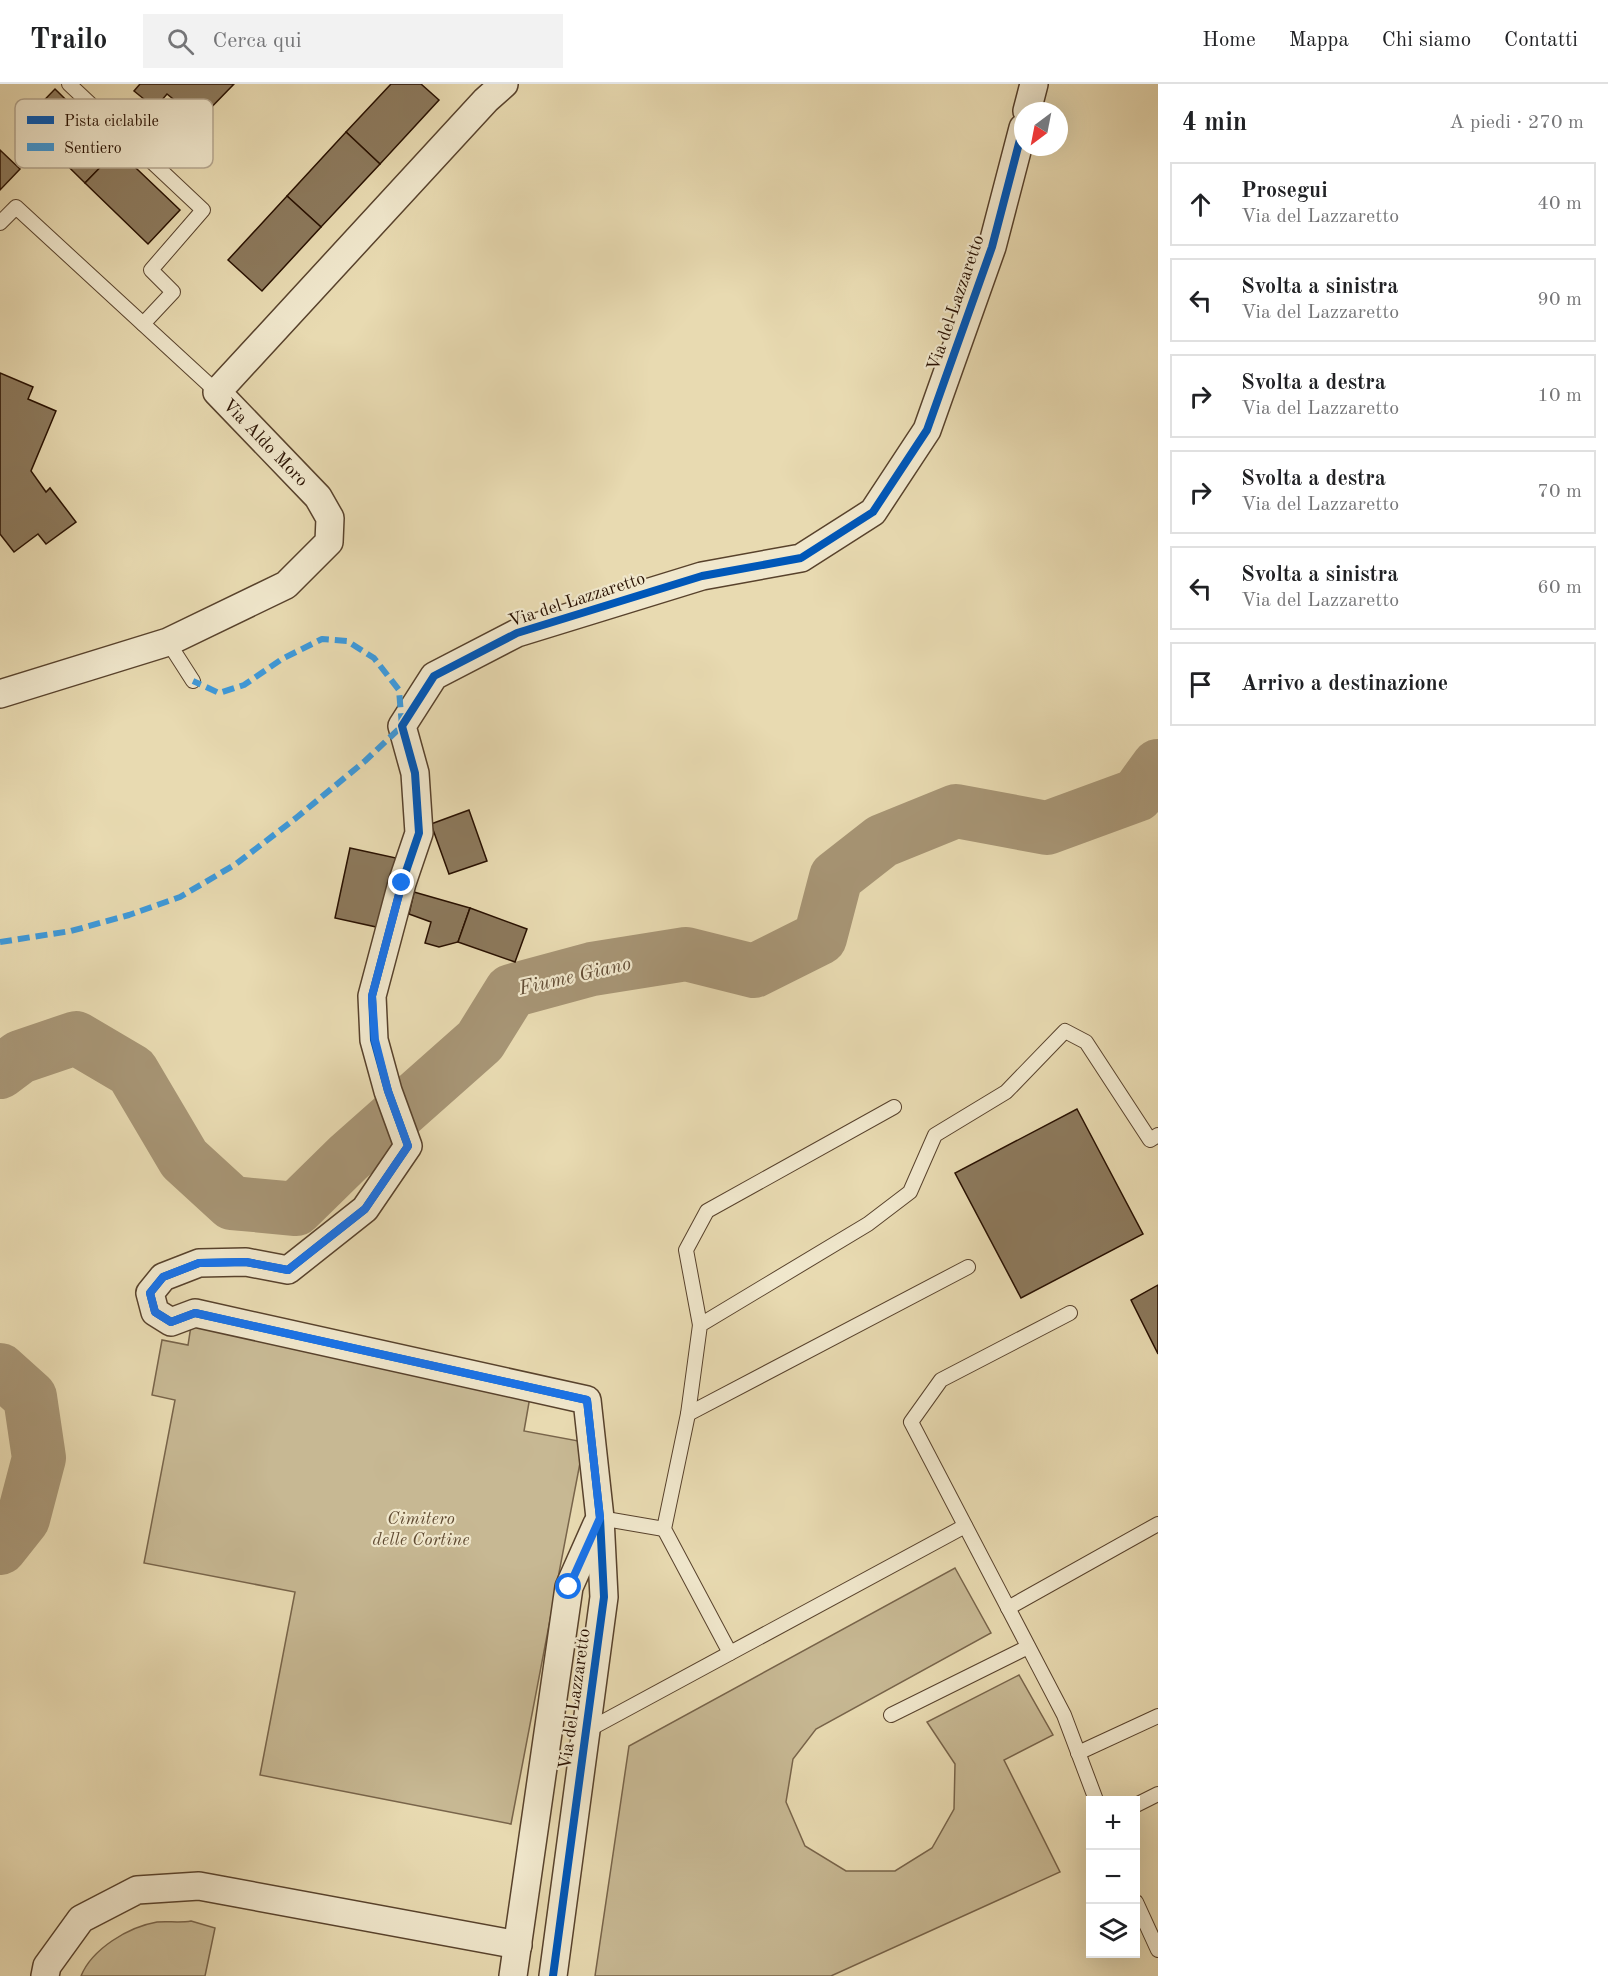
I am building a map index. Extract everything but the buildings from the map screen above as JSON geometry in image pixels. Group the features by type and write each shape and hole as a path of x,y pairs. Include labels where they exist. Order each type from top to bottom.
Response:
{"street":[{"name":"Via Aldo Moro","path":"0,694 168,642 286,585 329,542 330,518 318,497 217,392 486,100 504,84"},
{"path":"1030,102 1034,84"},
{"name":"Via del Lazzaretto","path":"553,1976 604,1597 600,1518 587,1400 195,1313 171,1322 155,1312 150,1293 163,1277 199,1263 246,1262 288,1270 365,1209 408,1146 388,1091 375,1040 372,996 402,883 419,833 415,773 402,726 434,676 517,633 702,576 801,558 873,512 927,430 992,247 1016,156"},
{"name":"Via del Lazzaretto","path":"513,1976 569,1587 600,1518"},
{"path":"45,1976 47,1966 81,1919 137,1890 199,1886 518,1945"}],"lane":[{"path":"69,84 85,99"},
{"path":"143,324 173,292 151,270 203,210 158,168"},
{"path":"0,223 16,207 217,392"},
{"path":"168,642 193,681"},
{"path":"700,1325 868,1224 910,1192 935,1135 1006,1092 1065,1031 1086,1042 1150,1140 1158,1135"},
{"path":"730,1653 664,1530 688,1414 700,1325 686,1250 707,1211 894,1107"},
{"path":"688,1414 968,1268"},
{"path":"1071,1313 941,1380 911,1422 1064,1715 1094,1796"},
{"path":"600,1518 664,1530"},
{"path":"1008,1608 1158,1524"},
{"path":"586,1731 965,1526"},
{"path":"891,1715 1028,1647"},
{"path":"1078,1753 1158,1716"},
{"path":"1140,1803 1158,1794"},
{"path":"1137,1904 1158,1950"}],"green space":[{"name":"Cimitero delle Cortine","path":"191,1326 531,1391 524,1431 584,1442 511,1824 260,1775 295,1592 144,1563 175,1400 152,1395 162,1340 188,1345"},
{"path":"955,1568 991,1633 816,1729 793,1759 786,1802 805,1846 846,1871 895,1871 932,1848 954,1809 955,1764 927,1722 1019,1675 1053,1735 1004,1760 1060,1872 831,1976 595,1976 629,1746"},
{"path":"191,1921 215,1928 205,1976 81,1976 86,1966 102,1948 123,1934 157,1922"}],"waterway":[{"name":"Fiume Giano","path":"0,1072 20,1057 76,1038 132,1071 184,1159 232,1203 296,1209 348,1158 480,1041 511,991 592,969 686,954 754,971 820,938 836,877 882,841 956,811 1047,828 1137,795 1158,766"},
{"name":"Fiume Giano","path":"0,1370 30,1397 39,1458 23,1519 0,1548"}],"marked path":[{"path":"0,942 71,931 129,915 180,897 236,864 296,818 365,761 402,726 399,690 374,658 347,641 322,639 282,659 244,685 219,693 193,681"}],"cycle path":[{"path":"553,1976 604,1597 600,1518 587,1400 195,1313 171,1322 155,1312 150,1293 163,1277 199,1263 246,1262 288,1270 365,1209 408,1146 388,1091 374,1040 372,996 402,883 419,833 415,773 402,726 434,676 517,633 702,576 801,558 873,512 927,430 992,247 1016,156"}],"route":[{"path":"402,883 372,996 375,1040 388,1091 408,1146 365,1209 288,1270 246,1262 199,1263 163,1277 150,1293 155,1312 171,1322 195,1313 587,1400 600,1518 569,1587"}]}
